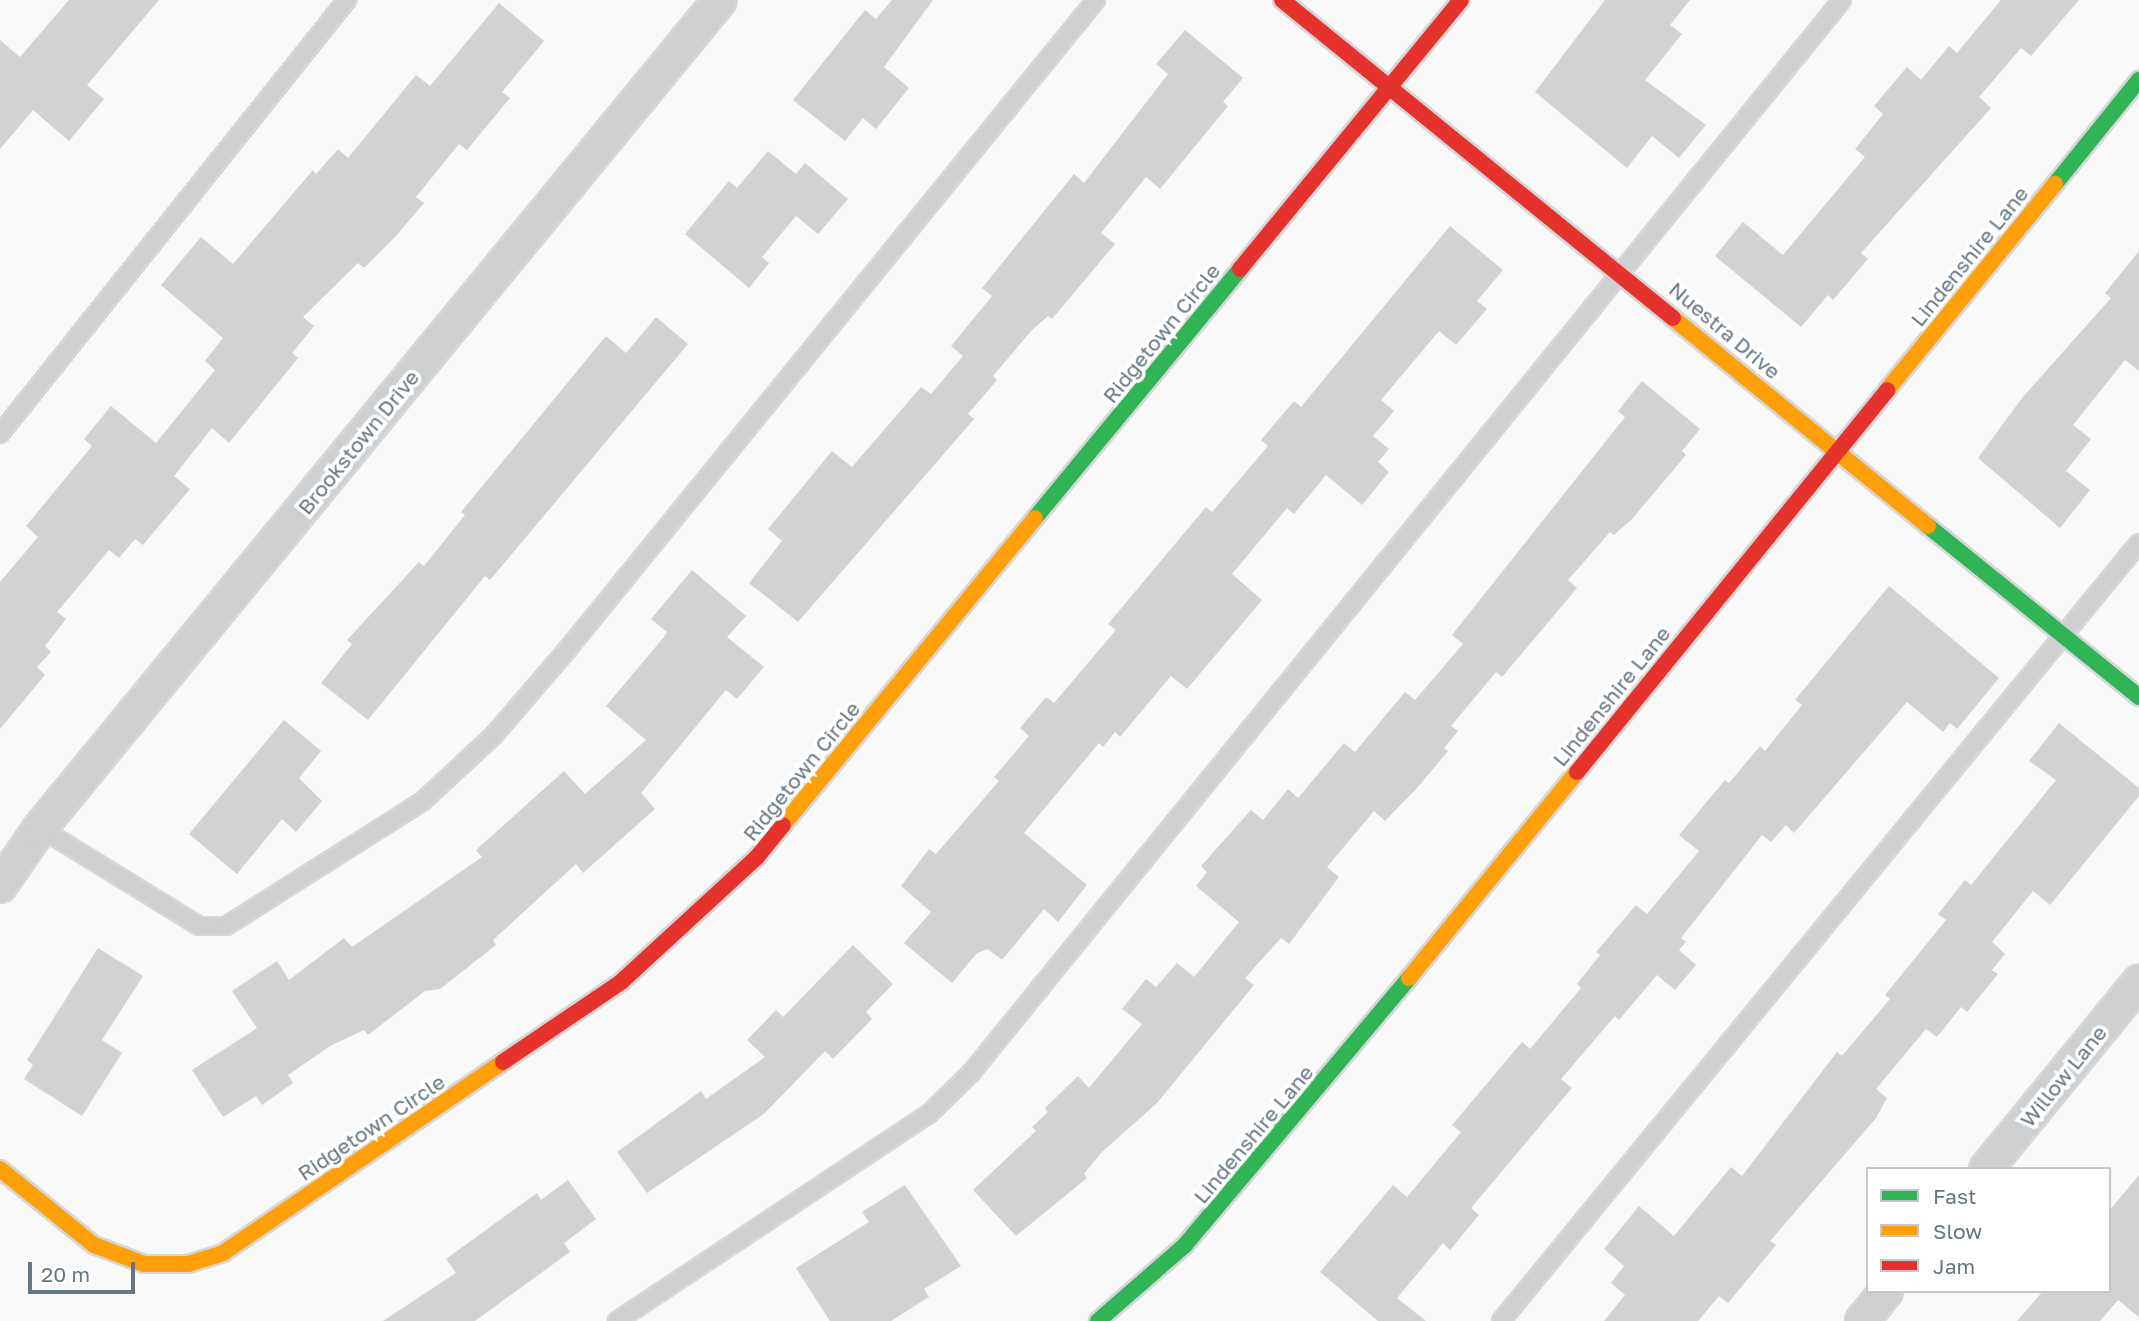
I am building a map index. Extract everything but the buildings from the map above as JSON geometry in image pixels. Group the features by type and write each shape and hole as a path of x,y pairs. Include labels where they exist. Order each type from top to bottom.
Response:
{"street":[{"name":"Brookstown Drive","path":"0,886 40,828 720,0"},
{"name":"Nuestra Drive","path":"1282,0 1623,272 2139,696"},
{"name":"Ridgetown Circle","path":"0,1169 94,1245 144,1264 188,1264 223,1253 621,982 757,857 1461,0"},
{"name":"Lindenshire Lane","path":"1098,1321 1185,1245 1276,1142 2139,80"},
{"name":"Willow Lane","path":"1988,1167 2139,982"},
{"path":"1862,1321 1884,1293"}],"lane":[{"path":"0,434 347,0"},
{"path":"40,828 199,926 226,926 423,801 494,735 567,650 1096,0"},
{"path":"617,1321 929,1114 971,1073 1842,0"},
{"path":"1501,1321 2139,543"}],"traffic: fast":[{"path":"2055,184 2139,80"},
{"path":"1035,518 1240,269"},
{"path":"1928,526 2139,697"},
{"path":"1098,1321 1185,1245 1409,978"}],"traffic: slow":[{"path":"1887,390 2055,184"},
{"path":"1673,318 1928,526"},
{"path":"783,825 1035,518"},
{"path":"1409,978 1577,772"},
{"path":"0,1169 94,1245 144,1264 188,1264 223,1253 503,1062"}],"traffic: jam":[{"path":"1282,0 1673,318"},
{"path":"1240,269 1461,0"},
{"path":"1577,772 1887,390"},
{"path":"503,1062 621,982 757,857 783,825"}]}
